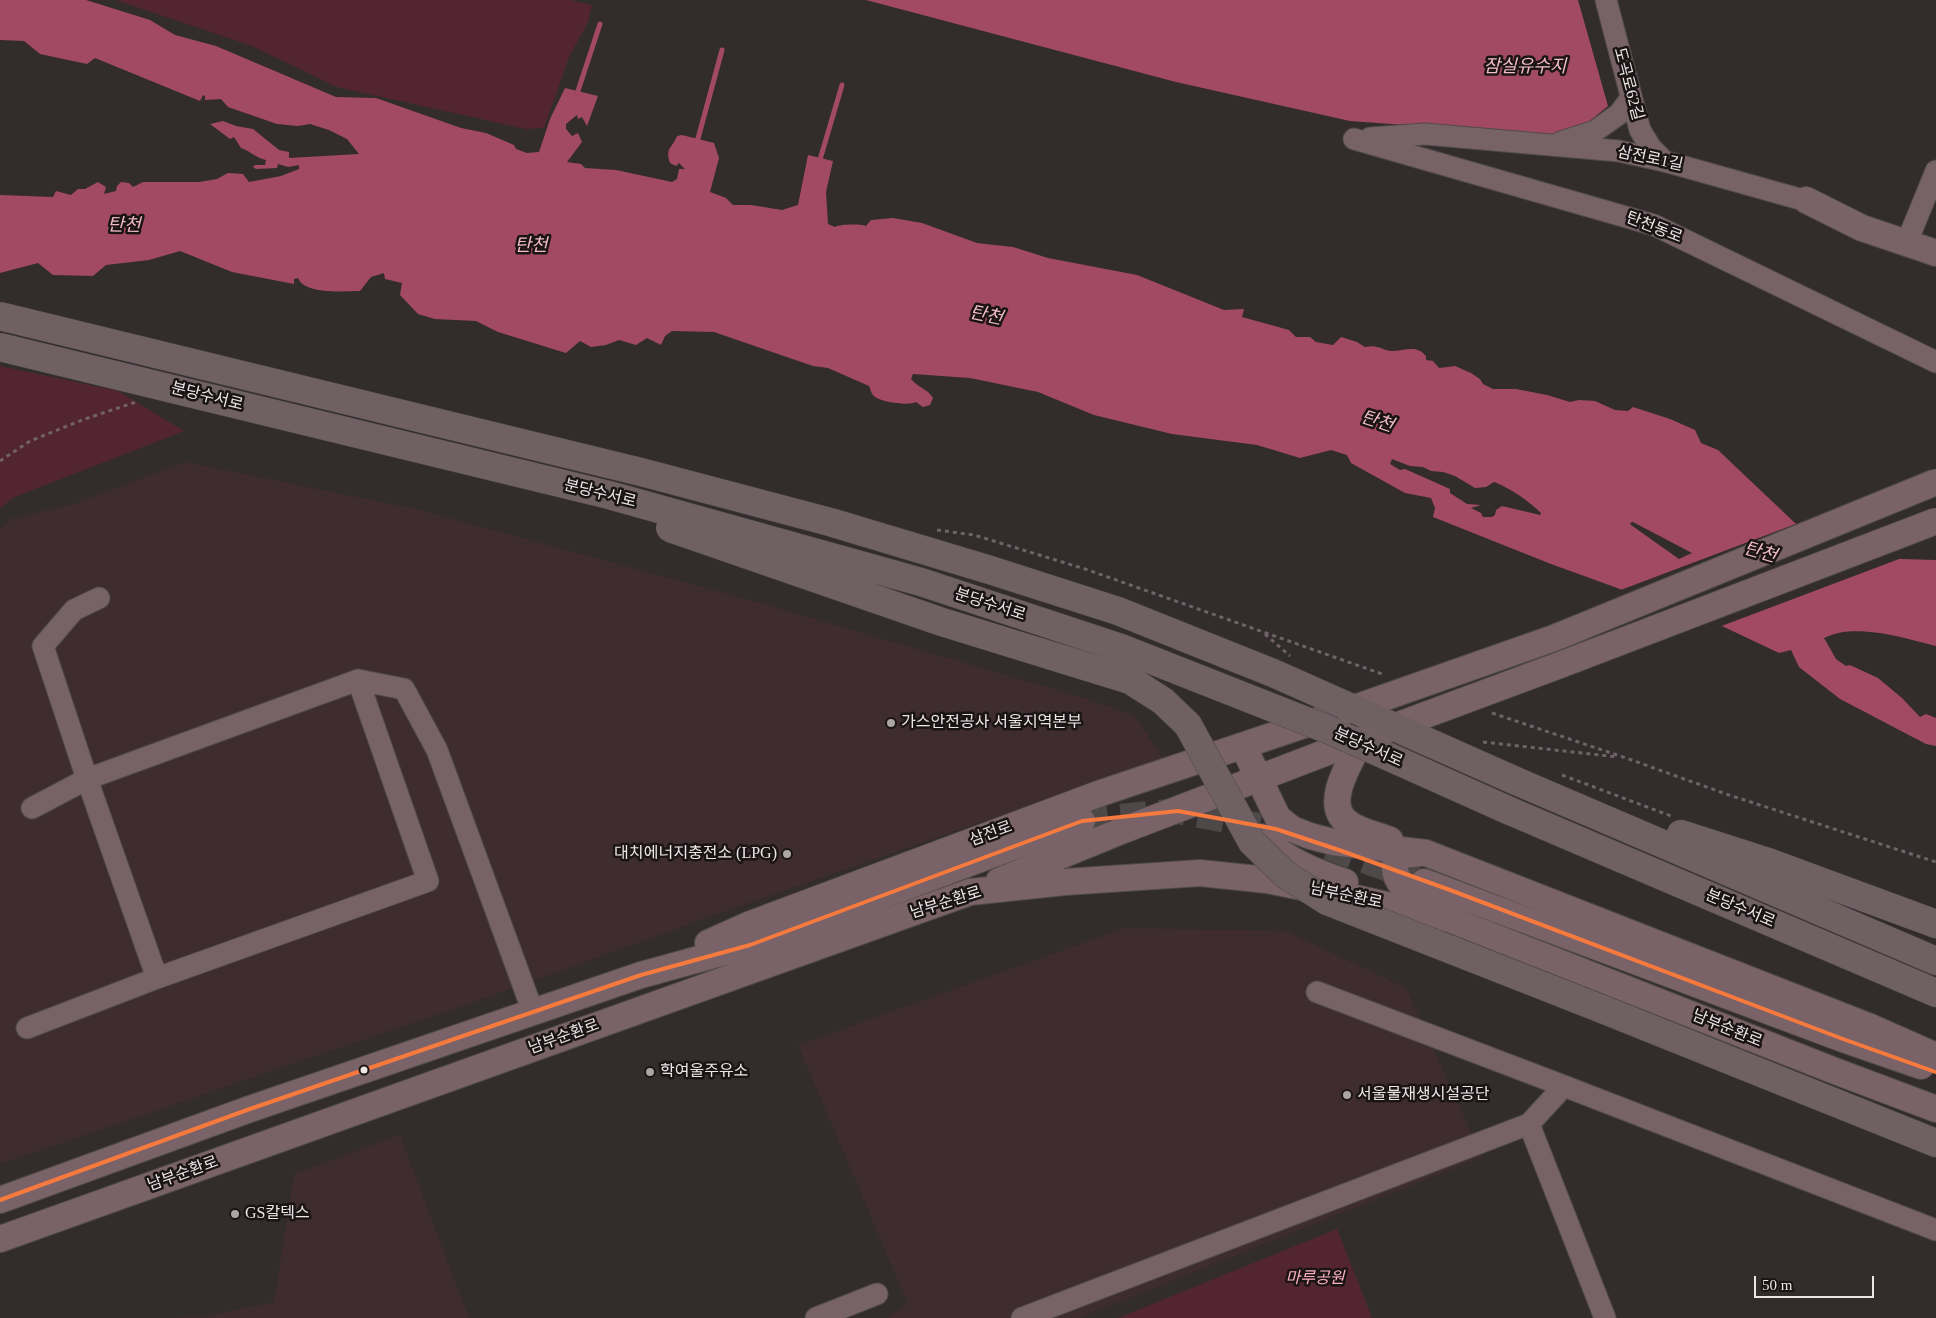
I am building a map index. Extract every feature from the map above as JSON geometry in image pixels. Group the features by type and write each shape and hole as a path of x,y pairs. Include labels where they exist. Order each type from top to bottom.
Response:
{"highway":[{"name":"분당수서로","path":"0,316 641,472 830,522 1118,611 1255,666 1516,781 1936,961"},
{"name":"분당수서로","path":"0,347 609,495 855,562 1121,648 1329,730 1510,811 1936,993"},
{"path":"609,495 678,532 942,622 1130,680 1162,701 1188,725 1252,842 1286,875 1327,901 1936,1143"},
{"path":"1516,781 1768,862 1936,924"}],"main road":[{"path":"1806,200 1862,228 1936,253"},
{"name":"삼전로","path":"641,975 748,925 1101,793 1349,710 1554,638 1936,482"},
{"path":"970,892 1231,788 1570,662 1936,521"},
{"path":"1366,737 1340,786 1336,807 1339,816 1349,824 1868,1026 1936,1056"},
{"path":"1243,746 1278,818 1292,829 1332,842 1426,853"},
{"path":"1216,754 1231,788 1260,836 1286,856 1303,866 1449,919"},
{"name":"남부순환로","path":"0,1200 247,1110 641,975 750,945 1082,821"},
{"path":"1426,853 1402,855 1396,860 1395,875 1399,883 1449,919"},
{"name":"남부순환로","path":"0,1239 970,892 1065,882 1200,873 1267,880 1449,919 1936,1109"},
{"name":"남부순환로","path":"1424,882 1936,1072"}],"street":[{"name":"도곡로62길","path":"1606,0 1640,130 1652,148 1664,161"},
{"path":"1552,144 1594,131 1619,114 1631,98"},
{"name":"삼전로1길","path":"1354,140 1425,134 1552,144 1618,152 1664,161 1806,200 1936,239"},
{"name":"탄천동로","path":"1354,140 1654,224 1936,362"},
{"path":"1911,232 1936,171"},
{"path":"99,598 74,610 43,646 87,779 157,978"},
{"path":"27,1028 157,978 428,881 358,680"},
{"path":"32,808 87,779 358,680 404,689 432,742 533,1012"},
{"path":"1317,992 1936,1230"},
{"path":"1022,1318 1529,1124 1564,1086"},
{"path":"1529,1124 1605,1318"},
{"name":"남부순환로","path":"0,1239 0,1246"},
{"path":"816,1318 877,1294"}],"path":[{"path":"1480,742 1626,758"}],"shaded area":[{"path":"185,462 416,509 743,598 1088,699 1135,716 1163,759 723,912 477,1001 0,1164 0,529 11,519 77,503"},
{"path":"1125,928 1286,931 1406,988 1482,1157 1079,1318 886,1318 908,1304 798,1045"},
{"path":"400,1135 469,1318 163,1318 202,1317 274,1302 294,1174"}],"green space":[{"path":"116,0 571,0 592,5 588,22 569,57 544,128 526,129 337,87 252,46"},
{"path":"0,366 118,391 184,431 12,498 0,509"},
{"name":"마루공원","path":"1337,1229 1372,1318 1118,1318"}],"water":[{"name":"탄천","path":"0,0 86,0 150,20 175,35 216,46 336,97 376,98 461,128 486,133 527,153 539,152 550,119 565,88 598,96 587,126 582,117 578,119 577,115 566,124 566,129 572,136 578,133 582,142 567,162 581,164 585,168 616,170 672,182 677,179 679,169 685,169 679,163 676,166 670,163 668,154 677,136 682,135 714,143 719,158 710,192 726,198 733,205 751,205 782,210 798,205 808,155 833,161 826,192 828,224 835,227 842,225 866,226 871,220 893,218 922,223 977,243 1013,247 1048,258 1137,275 1224,310 1244,309 1242,317 1289,330 1296,337 1310,337 1316,342 1333,345 1341,337 1357,342 1365,347 1376,347 1392,351 1418,350 1426,356 1426,360 1433,361 1439,368 1455,366 1471,373 1480,379 1483,384 1493,389 1516,389 1570,402 1579,400 1595,401 1615,410 1628,411 1633,407 1670,419 1695,430 1701,443 1718,450 1795,523 1902,559 1936,560 1936,646 1864,631 1836,633 1824,638 1836,659 1846,666 1850,665 1878,678 1902,698 1920,717 1926,714 1936,718 1936,746 1926,744 1840,699 1799,667 1791,650 1779,653 1722,626 1551,564 1433,517 1435,508 1431,498 1405,493 1351,463 1347,455 1331,450 1300,458 1257,445 1172,434 1094,415 1038,392 970,378 913,374 911,379 933,398 930,405 923,407 916,402 907,404 889,402 875,397 869,386 828,368 813,366 714,332 672,331 665,336 661,345 647,338 636,345 619,340 606,345 591,347 580,341 566,353 498,332 476,321 435,319 418,314 400,295 402,283 385,279 384,273 371,277 360,291 316,290 302,283 298,278 294,279 294,284 232,272 180,251 149,260 106,265 93,276 53,275 38,263 0,273 0,195 53,197 56,191 71,195 78,189 85,189 98,182 106,187 104,194 116,191 117,186 121,182 129,183 133,187 143,182 199,182 217,179 228,173 243,174 249,182 281,176 299,169 299,165 288,167 278,164 277,168 256,169 253,167 255,165 265,165 266,160 241,148 234,137 230,139 210,124 223,121 253,129 279,150 289,152 289,158 359,154 347,139 329,130 310,124 298,126 277,124 228,107 221,99 205,100 203,95 200,101 95,58 87,64 40,54 24,41 0,40","holes":["1392,459 1410,466 1423,467 1431,471 1455,476 1475,488 1486,487 1494,482 1519,495 1541,513 1540,515 1502,506 1496,510 1495,515 1492,517 1483,517 1481,513 1471,508 1481,505 1467,504 1450,493 1450,489 1405,469 1400,470 1390,464","1633,522 1692,553 1679,559 1631,525 1630,523"]},
{"name":"잠실유수지","path":"866,0 1578,0 1608,106 1570,137 1350,121 1176,82"}],"pier":[{"path":"1801,522 1907,556 1719,627 1618,591"}],"waterway":[{"path":"576,97 600,24"},
{"path":"696,146 722,50"},
{"path":"819,163 842,85"}],"tunnel":[{"path":"1082,821 1178,811 1260,826"},
{"path":"1328,847 1416,879"}],"transit line":[{"path":"0,1200 247,1110 641,975 750,945 1082,821 1178,811 1276,829 1339,850 1936,1072"}],"place":[{"name":"가스안전공사 서울지역본부","path":"891,723"},
{"name":"대치에너지충전소 (LPG)","path":"787,854"},
{"name":"학여울주유소","path":"650,1072"},
{"name":"서울물재생시설공단","path":"1347,1095"},
{"name":"GS칼텍스","path":"235,1214"}]}
